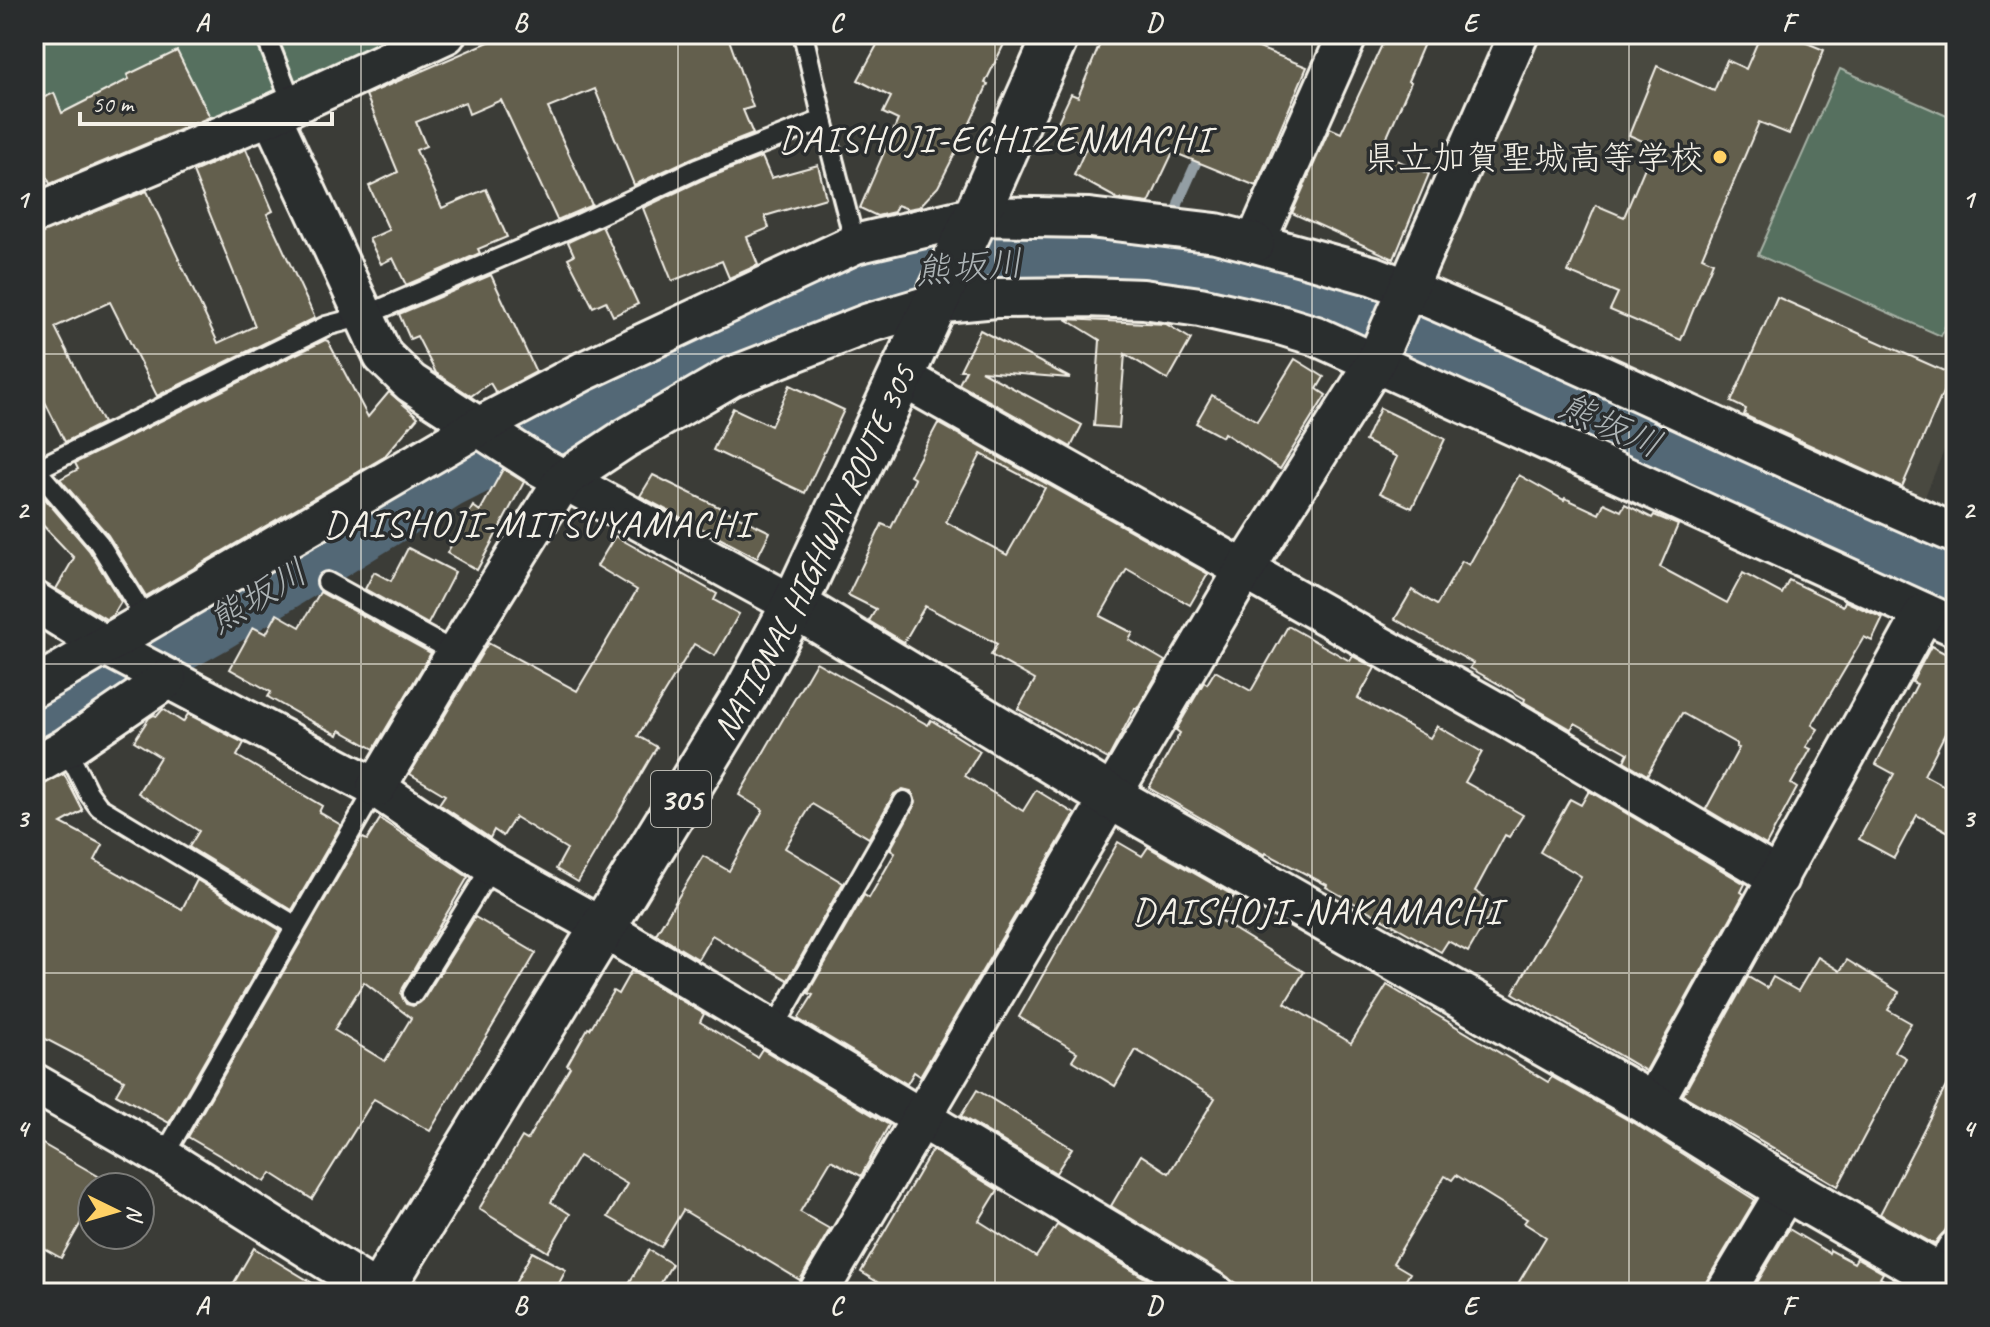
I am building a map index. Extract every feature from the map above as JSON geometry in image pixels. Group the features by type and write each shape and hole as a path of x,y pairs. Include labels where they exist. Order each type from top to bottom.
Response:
{"main road":[{"name":"NATIONAL HIGHWAY ROUTE 305","path":"379,1293 747,692 794,605 973,223 1057,34"},
{"path":"794,605 1111,797 1652,1105 1787,1189 1951,1272"}],"street":[{"path":"34,214 282,110 446,34"},
{"path":"1255,243 1348,34"},
{"path":"818,1293 1245,569 1379,356 1519,34"},
{"path":"282,110 383,356 411,383 552,472 794,605"},
{"path":"34,687 113,650 147,621 487,431 584,371 855,244 973,223 1089,218 1216,233 1374,276 1956,534"},
{"path":"376,788 456,653 552,472 626,438 731,377 938,294 996,298 1143,299 1280,325 1379,356 1940,620 1779,878 1652,1105"},
{"path":"900,376 1510,719 1779,878"},
{"path":"34,601 113,650 376,788 492,866 601,927 1214,1293"},
{"path":"50,757 167,679"},
{"path":"34,1083 163,1157 379,1293"},
{"path":"1725,1293 1787,1189"}],"lane":[{"path":"265,34 282,110"},
{"path":"803,34 855,244"},
{"path":"147,621 99,543 36,468 326,326 364,316 577,225 697,169 823,120"},
{"path":"327,582 456,653"},
{"path":"50,757 88,792 99,807 296,926"},
{"path":"163,1157 376,788"},
{"path":"773,1030 904,801"},
{"path":"413,994 492,866"}],"shaded area":[{"name":"県立加賀聖城高等学校","path":"1539,34 1956,34 1956,421 1919,511 1429,281"}],"green space":[{"path":"34,34 415,34 261,103 34,166"},
{"path":"1840,69 1956,120 1956,301 1941,336 1758,255"}],"building":[{"path":"507,34 727,34 753,107 743,110 753,134 634,185 595,89 548,108 592,205 557,220 501,100 469,114 465,102 416,122 426,146 416,150 442,208 486,189 507,237 478,249 480,253 406,285 393,258 381,264 369,239 389,230 369,186 398,172 366,95"},
{"path":"883,34 1009,34 938,187 919,207 908,209 897,205 894,212 877,216 860,208 898,120 883,113 891,97 858,80"},
{"path":"1104,34 1250,34 1246,43 1307,67 1256,186 1173,152 1149,203 1118,199 1074,175 1087,146 1054,130 1071,94 1078,97"},
{"path":"1387,34 1428,34 1380,153 1429,174 1394,259 1292,213 1330,128 1341,133"},
{"path":"1761,34 1785,34 1824,50 1789,134 1759,122 1702,257 1713,262 1681,340 1610,310 1618,293 1568,272 1596,205 1624,217 1654,146 1629,135 1657,66 1714,91 1727,60 1746,69"},
{"path":"177,51 210,117 50,184 46,174 34,179 34,102 54,93 62,113 129,79 127,75"},
{"path":"246,149 273,211 267,214 315,318 157,396 110,302 55,327 103,423 65,442 34,380 34,236 147,191 218,343 255,326 193,172"},
{"path":"762,157 771,178 818,165 826,198 765,216 769,228 747,237 758,265 729,278 722,261 672,281 643,208 702,180"},
{"path":"602,226 638,304 613,316 606,301 593,307 568,258 574,255 568,242"},
{"path":"491,275 536,372 496,393 490,383 471,396 436,373 417,336 410,339 399,314"},
{"path":"1777,297 1951,374 1902,487 1744,415 1746,409 1731,402"},
{"path":"1066,319 1166,324 1191,339 1168,380 1125,354 1119,428 1094,426 1100,340"},
{"path":"980,330 1070,378 981,371 1082,425 1071,447 959,384 966,370 960,370"},
{"path":"325,340 368,417 389,392 418,417 384,457 146,596 108,535 60,479 78,469 75,463"},
{"path":"1295,359 1324,377 1317,389 1326,395 1280,469 1224,433 1222,437 1196,423 1212,395 1257,421"},
{"path":"790,385 844,410 805,493 713,450 733,408 771,426"},
{"path":"1380,408 1445,439 1412,508 1380,493 1397,457 1365,441"},
{"path":"938,423 1208,574 1190,605 1127,569 1100,616 1133,633 1129,640 1165,661 1108,759 1018,709 1035,680 991,655 997,644 925,606 904,642 869,621 876,609 848,595 882,524 891,528 915,479 910,476","holes":["981,454 1045,488 1007,555 946,522"]},
{"path":"503,469 524,482 477,570 447,553 473,506 480,511"},
{"path":"653,475 770,532 757,558 640,496"},
{"path":"1519,475 1564,500 1599,514 1604,503 1621,511 1625,504 1652,518 1654,515 1678,525 1660,567 1727,603 1743,573 1782,594 1789,580 1843,606 1845,601 1883,618 1872,641 1864,637 1812,725 1818,729 1806,747 1811,749 1791,784 1797,788 1766,845 1706,809 1739,748 1737,744 1682,713 1647,775 1624,761 1628,753 1575,723 1571,729 1524,702 1525,699 1470,668 1473,663 1395,619 1412,590 1437,605 1462,561 1469,565"},
{"path":"39,492 89,550 121,602 113,615 106,619 56,589 74,558 34,516 34,495"},
{"path":"615,536 717,594 714,600 739,614 715,656 694,644 638,736 657,747 578,882 556,869 567,849 515,817 503,836 494,830 490,838 439,804 445,795 410,774 488,643 577,691 637,590 597,566"},
{"path":"408,548 455,572 428,624 365,589 374,572 391,581"},
{"path":"320,592 431,653 374,749 340,730 338,735 307,719 268,697 271,692 230,669 253,627 266,634 277,614 300,627"},
{"path":"1288,626 1350,661 1353,656 1375,668 1358,698 1430,738 1437,726 1482,752 1465,782 1523,815 1509,837 1505,835 1475,891 1496,904 1468,952 1448,941 1441,952 1327,885 1265,855 1149,788 1180,733 1176,730 1204,682 1207,684 1215,671 1251,691"},
{"path":"1931,646 1956,659 1956,712 1924,775 1956,792 1956,836 1917,815 1894,858 1859,839 1894,774 1876,764 1917,684 1912,682"},
{"path":"816,662 928,725 931,720 980,751 965,776 1023,811 1036,790 1075,814 920,1076 914,1072 907,1084 798,1019 813,995 808,993 864,895 869,898 895,853 890,850 916,802 911,791 903,789 894,794 869,838 812,804 785,848 843,883 788,980 712,935 698,959 656,934 703,856 729,871 763,810 739,795"},
{"path":"163,709 183,722 188,714 244,743 237,756 322,806 319,812 341,825 292,910 189,847 199,831 138,793 160,757 134,741 149,718 157,716"},
{"path":"64,774 83,811 61,823 103,845 95,860 182,909 197,880 280,930 169,1123 116,1094 124,1080 34,1033 34,788"},
{"path":"1589,791 1745,884 1741,892 1744,894 1646,1071 1513,993 1581,876 1540,852 1570,799 1581,805"},
{"path":"380,819 468,877 403,988 401,994 406,1004 413,1006 423,1000 475,917 536,953 430,1131 374,1099 312,1199 271,1173 265,1182 188,1137 361,837 367,840","holes":["364,982 411,1018 385,1061 334,1030"]},
{"path":"1118,842 1142,856 1148,847 1234,896 1219,920 1304,972 1285,1003 1351,1043 1387,985 1548,1082 1552,1077 1635,1124 1755,1200 1706,1282 1703,1293 1538,1293 1519,1282 1546,1237 1524,1223 1527,1219 1456,1175 1452,1180 1445,1176 1393,1263 1410,1273 1398,1293 1252,1293 1111,1206 1141,1155 1169,1173 1215,1098 1136,1050 1115,1086 1072,1060 1077,1052 1019,1017"},
{"path":"1818,957 1840,971 1847,960 1899,992 1888,1010 1911,1023 1894,1051 1906,1058 1838,1186 1683,1095 1748,977 1767,988 1773,977 1798,991"},
{"path":"631,971 704,1014 700,1022 757,1057 762,1049 889,1125 861,1176 831,1160 800,1212 830,1229 800,1280 683,1210 661,1247 608,1217 627,1184 579,1156 551,1202 570,1214 548,1252 479,1209 522,1137 527,1140 570,1067 567,1065 588,1028 613,991 618,994"},
{"path":"1956,1067 1956,1209 1934,1244 1880,1214"},
{"path":"977,1090 1072,1148 1056,1173 961,1116"},
{"path":"34,1139 89,1171 76,1171 76,1231 61,1258 34,1243"},
{"path":"932,1150 998,1190 979,1221 1036,1257 1057,1225 1150,1281 1143,1293 895,1293 861,1272"},
{"path":"1789,1229 1829,1253 1830,1250 1854,1263 1857,1258 1883,1273 1880,1278 1908,1293 1751,1293"},
{"path":"254,1248 329,1293 228,1293"},
{"path":"649,1250 672,1264 655,1293 623,1293"},
{"path":"532,1252 566,1270 554,1293 510,1293"}],"waterway":[{"path":"1247,54 1255,34"},
{"path":"1161,271 1179,201 1201,152"},
{"name":"熊坂川","path":"34,723 215,622 447,479 760,321 847,286 933,263 1077,258 1223,280 1339,303 1956,576"}],"place":[{"name":"県立加賀聖城高等学校","path":"1720,157"}],"district":[{"name":"DAISHOJI-ECHIZENMACHI","path":"995,138"},
{"name":"DAISHOJI-MITSUYAMACHI","path":"538,523"},
{"name":"DAISHOJI-NAKAMACHI","path":"1317,910"}]}
